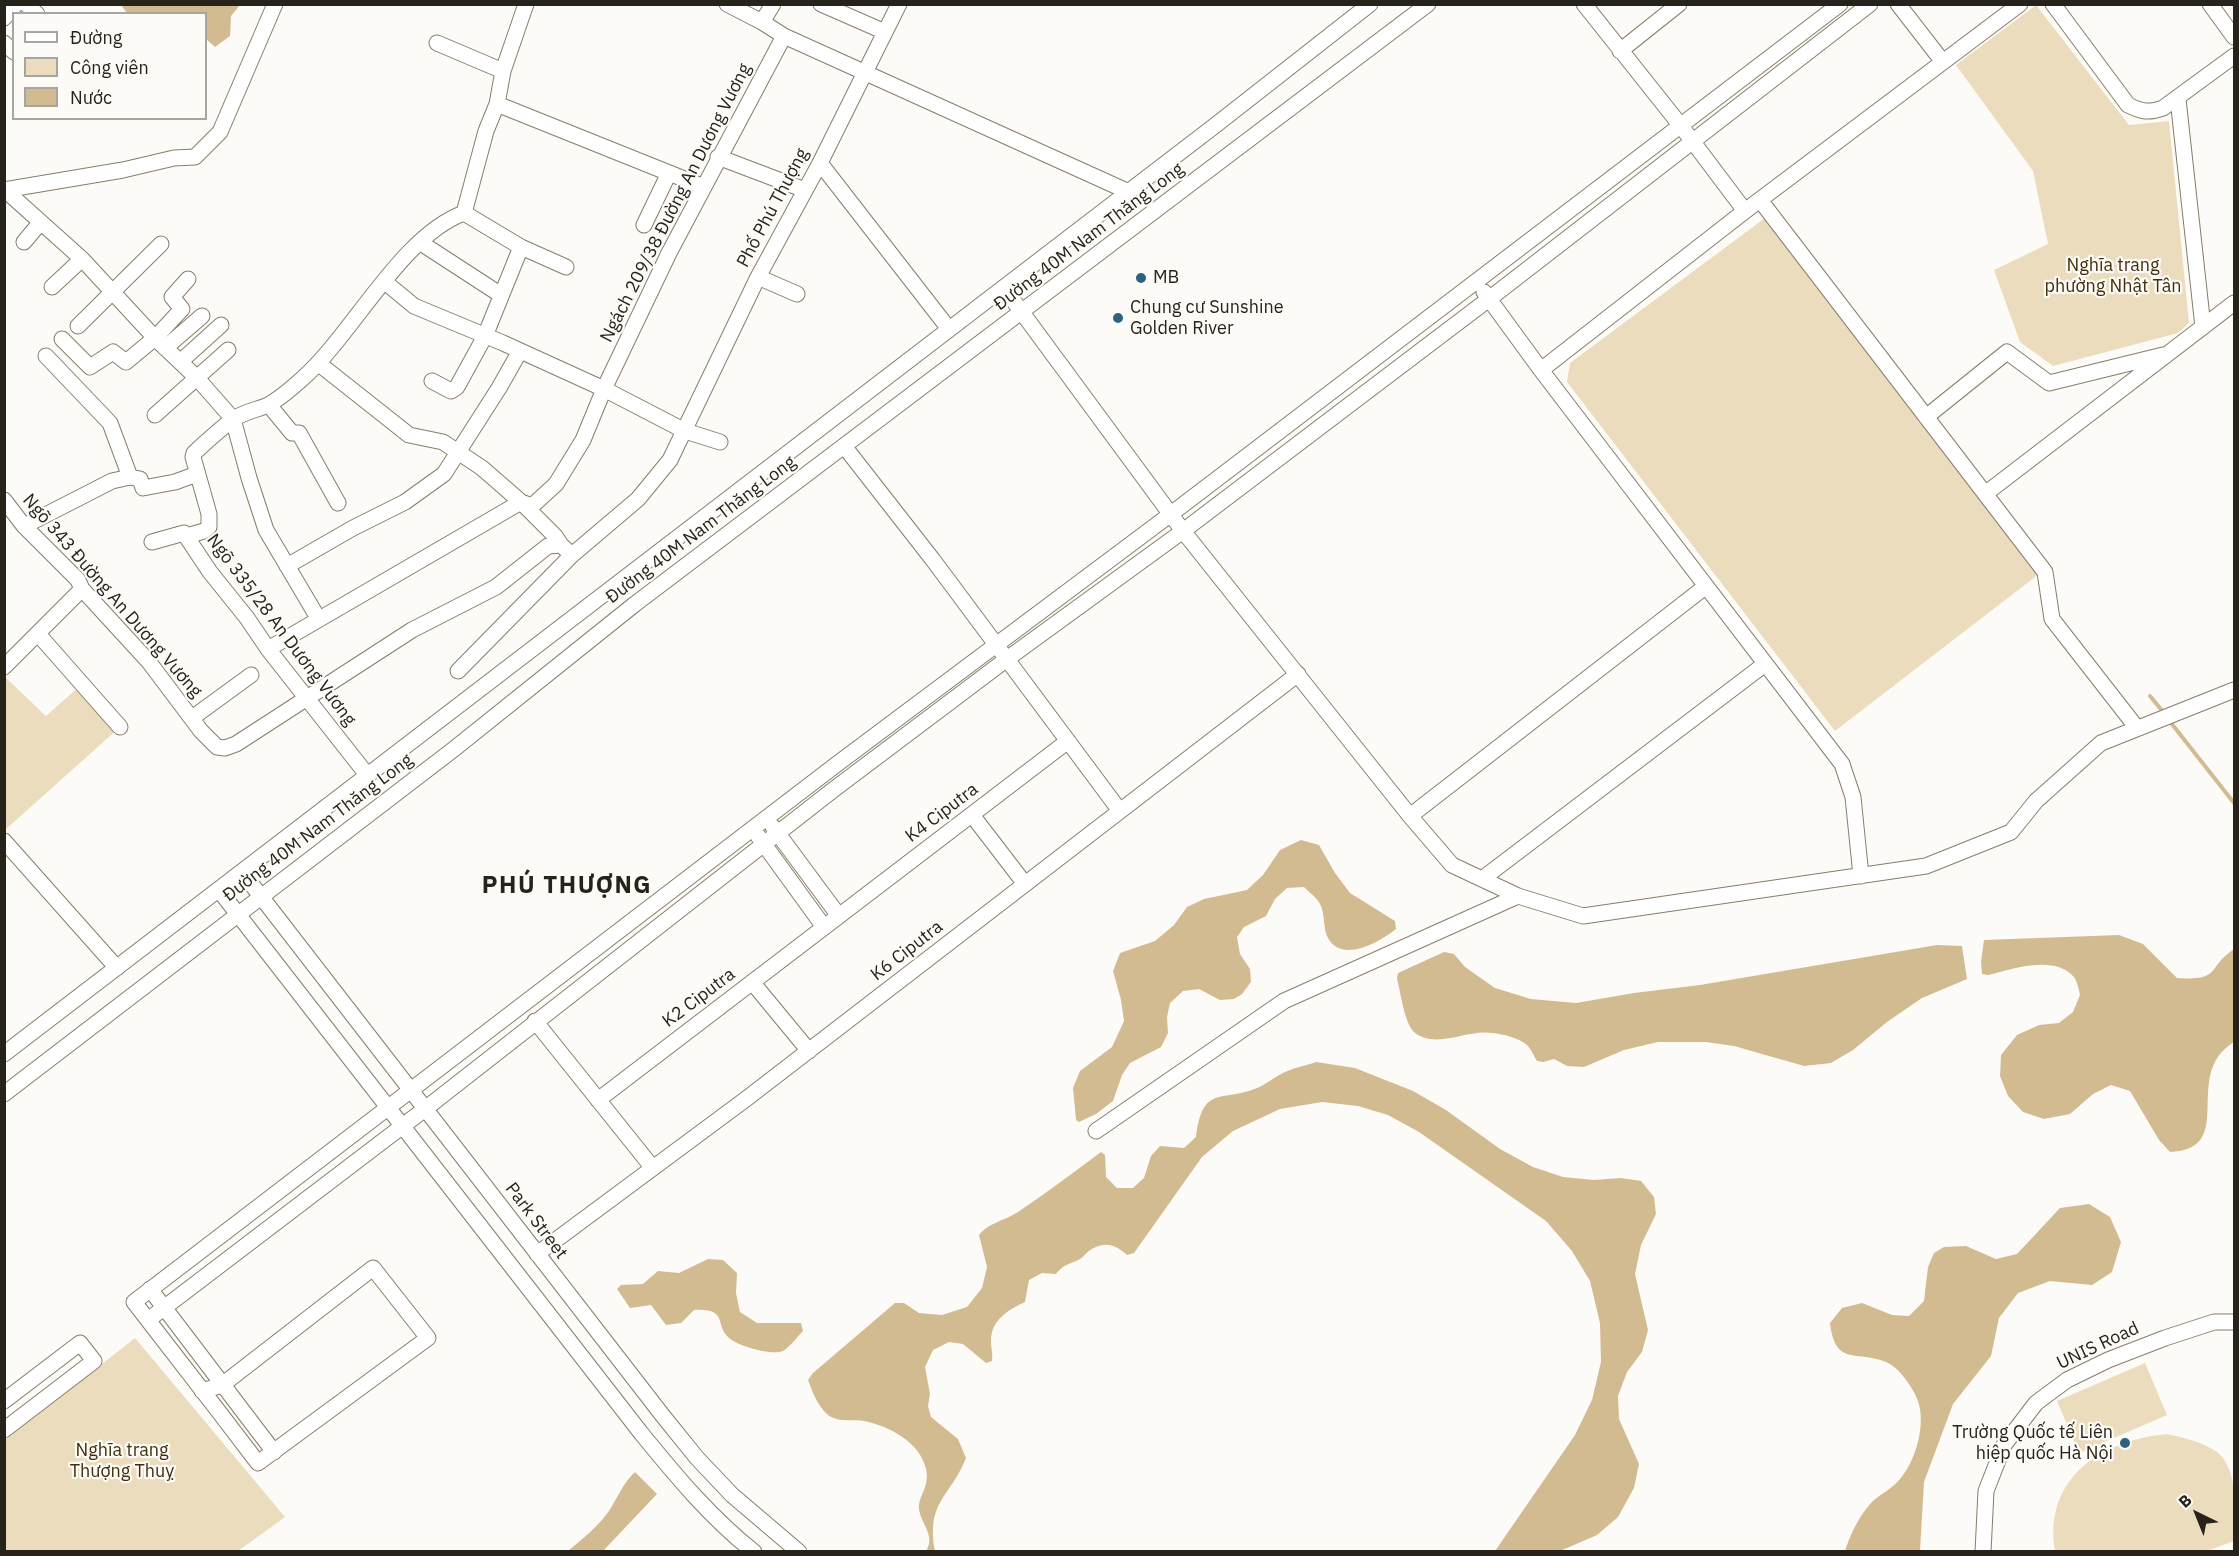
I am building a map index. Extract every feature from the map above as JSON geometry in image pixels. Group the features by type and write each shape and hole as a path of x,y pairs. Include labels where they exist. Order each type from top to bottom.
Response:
{"street":[{"path":"4,18 16,4"},
{"path":"5,190 123,170 174,158 195,157 220,132 275,4"},
{"path":"464,213 486,131 496,104 503,71 526,4"},
{"path":"727,4 784,36 1129,192"},
{"path":"762,22 772,4"},
{"name":"Phố Phú Thượng","path":"566,550 638,499 670,460 758,277 820,163 899,4"},
{"name":"Đường 40M Nam Thăng Long","path":"4,1054 1129,192 1370,4"},
{"name":"Đường 40M Nam Thăng Long","path":"4,1094 454,749 635,604 1428,4"},
{"path":"1584,4 1681,126 1745,212"},
{"path":"1620,51 1679,4"},
{"path":"202,1391 222,1385 373,1268 428,1338 258,1463 202,1391 134,1302 767,818 1476,283 1840,4"},
{"path":"148,1320 424,1109 778,833 1007,659 1183,531 1490,299 1870,4"},
{"path":"1898,4 1943,62"},
{"path":"1541,370 1760,200 2020,4"},
{"path":"2053,4 2128,105 2140,111 2151,113 2163,108 2235,56"},
{"path":"2210,4 2235,37"},
{"path":"826,6 885,32"},
{"name":"Ngách 209/38 Đường An Dương Vương","path":"520,502 532,506 556,484 583,440 604,389 669,254 718,157 784,36"},
{"path":"438,43 503,71"},
{"path":"2178,99 2203,327"},
{"path":"496,104 704,187"},
{"path":"718,157 806,190"},
{"path":"820,163 950,329"},
{"path":"644,225 669,173"},
{"path":"5,190 82,260 160,343 196,377 233,419 266,530 318,618"},
{"path":"1760,200 2045,572 2052,619 2137,729"},
{"path":"187,536 204,531 209,527 209,514 197,474 194,453 233,419 269,405 301,380 421,243 451,218 464,213"},
{"path":"464,213 521,247 566,267"},
{"path":"24,242 40,222"},
{"path":"421,243 501,295"},
{"path":"78,326 161,244"},
{"path":"432,381 451,391 454,390 486,336 521,247"},
{"path":"52,287 82,260"},
{"path":"758,277 797,294"},
{"path":"160,343 182,309 172,297 188,279"},
{"path":"385,282 414,306 604,389 685,431 720,442"},
{"path":"1476,283 1705,587 1842,764 1853,797 1862,876"},
{"path":"1004,288 1183,531 1410,816 1452,865 1518,896 1582,916 1926,866 2011,832 2036,801 2101,743 2235,690"},
{"path":"1985,494 2235,303"},
{"path":"62,339 90,367 113,352 126,362 202,316"},
{"path":"180,362 221,325"},
{"path":"155,414 228,350"},
{"path":"287,566 353,528 405,502 444,474 520,351"},
{"path":"1926,417 2007,352 2049,383 2170,353"},
{"path":"46,356 110,423 130,477"},
{"path":"318,363 409,435 443,442 482,468 555,536 566,550"},
{"path":"269,405 292,433 299,433 338,502"},
{"path":"844,446 997,645 1120,811"},
{"path":"24,526 112,481 130,477 140,479 143,488 175,482 197,474"},
{"name":"Ngõ 343 Đường An Dương Vương","path":"4,500 24,526 78,580 82,589 148,663 217,747 225,748 236,744 305,698"},
{"path":"268,649 520,502"},
{"name":"Ngõ 335/28 An Dương Vương","path":"152,542 184,533 187,536 210,572 247,618 268,649 368,776"},
{"path":"305,698 412,630 496,588 548,546 566,550"},
{"path":"458,671 566,550"},
{"path":"1410,816 1705,587"},
{"path":"4,667 82,589"},
{"path":"38,634 120,727"},
{"path":"1482,879 1765,664"},
{"name":"K6 Ciputra","path":"537,1254 809,1051 1298,674"},
{"path":"192,718 251,675"},
{"name":"K4 Ciputra","path":"825,927 1068,741"},
{"path":"972,815 1025,884"},
{"path":"767,818 839,916"},
{"path":"753,829 825,927"},
{"path":"4,841 117,968"},
{"name":"Park Street","path":"242,872 618,1361 697,1458 740,1502 799,1551"},
{"path":"219,890 596,1377 676,1476 712,1515 754,1551"},
{"path":"1096,1131 1284,1001 1518,896"},
{"name":"K2 Ciputra","path":"598,1100 825,927"},
{"path":"752,982 809,1051"},
{"path":"535,1021 652,1167"},
{"path":"447,1182 468,1165"},
{"path":"150,1289 274,1452"},
{"name":"UNIS Road","path":"1983,1551 1986,1491 2004,1445 2036,1403 2067,1380 2108,1360 2214,1322 2235,1322"},
{"path":"4,1401 80,1342 94,1361 4,1430"}],"green space":[{"name":"Nghĩa trang phường Nhật Tân","path":"2036,5 2129,125 2169,121 2189,323 2178,333 2053,366 2020,342 1994,270 2048,244 2033,171 1956,65"},
{"path":"1769,215 2039,574 1835,731 1567,382 1570,363"},
{"path":"4,676 46,716 82,684 120,727 5,830"},
{"name":"Nghĩa trang Thượng Thuỵ","path":"135,1338 285,1517 238,1551 5,1552 5,1440"},
{"path":"2145,1363 2167,1415 2079,1453 2057,1401"},
{"path":"2167,1434 2206,1446 2217,1452 2224,1460 2229,1469 2234,1493 2234,1541 2207,1551 2055,1551 2054,1525 2058,1503 2068,1483 2082,1467 2100,1454 2120,1445"}],"water":[{"path":"121,5 240,5 231,16 230,36 215,47 207,40 207,12 126,12"},
{"path":"1301,840 1319,845 1350,893 1395,921 1396,929 1371,945 1350,950 1341,949 1333,945 1327,936 1323,911 1317,900 1304,887 1287,888 1275,899 1266,916 1244,927 1237,937 1240,954 1250,969 1251,982 1242,994 1234,999 1220,1000 1199,989 1183,991 1170,1003 1167,1017 1168,1033 1161,1047 1130,1063 1122,1075 1113,1101 1096,1114 1079,1122 1076,1120 1073,1088 1080,1071 1112,1047 1124,1021 1113,971 1120,953 1155,941 1174,925 1187,907 1204,899 1247,890 1263,875 1280,850"},
{"path":"2119,935 2143,944 2177,978 2207,975 2234,949 2234,1042 2219,1056 2211,1073 2206,1125 2202,1138 2190,1148 2170,1152 2159,1140 2130,1091 2111,1085 2093,1094 2070,1114 2044,1119 2023,1112 2008,1096 2000,1076 2001,1055 2017,1035 2039,1025 2059,1023 2073,1012 2080,995 2074,977 2066,970 2056,966 2033,965 1988,975 1982,974 1984,940"},
{"path":"1937,945 1962,946 1967,979 1922,998 1887,1022 1853,1050 1831,1063 1804,1066 1734,1046 1706,1042 1658,1042 1624,1050 1584,1067 1567,1066 1554,1059 1537,1061 1527,1045 1503,1035 1482,1033 1445,1039 1428,1039 1414,1032 1411,1027 1405,1015 1397,979 1398,973 1444,952 1454,954 1465,967 1495,988 1531,999 1576,1003 1700,985"},
{"path":"1316,1062 1355,1068 1413,1091 1446,1110 1500,1149 1533,1167 1563,1177 1594,1180 1621,1178 1641,1181 1654,1197 1656,1214 1641,1245 1635,1274 1648,1330 1642,1352 1627,1372 1618,1396 1619,1419 1639,1464 1634,1488 1618,1517 1597,1535 1560,1551 1495,1551 1575,1435 1592,1400 1601,1362 1600,1323 1590,1281 1572,1251 1546,1221 1419,1132 1388,1115 1358,1106 1322,1102 1280,1109 1233,1131 1202,1157 1134,1253 1127,1255 1115,1247 1102,1245 1090,1250 1082,1258 1065,1266 1056,1274 1042,1273 1029,1280 1025,1302 1007,1312 994,1327 991,1341 992,1361 986,1363 963,1344 949,1342 933,1350 925,1367 931,1417 958,1439 966,1458 937,1510 933,1534 935,1551 926,1551 929,1546 929,1535 919,1509 927,1476 923,1459 910,1443 893,1431 874,1423 837,1419 828,1415 818,1403 808,1380 813,1373 895,1303 904,1303 919,1313 942,1315 967,1307 982,1288 987,1267 979,1235 992,1225 1018,1212 1101,1152 1105,1155 1106,1177 1117,1188 1133,1188 1144,1178 1151,1156 1160,1146 1184,1148 1196,1137 1203,1109 1209,1102 1215,1098 1257,1088 1285,1072"},
{"path":"2089,1204 2110,1217 2121,1242 2112,1272 2092,1285 2050,1281 2018,1293 1999,1318 1991,1356 1953,1404 1924,1482 1920,1551 1845,1551 1855,1526 1867,1508 1897,1483 1906,1471 1918,1442 1921,1421 1918,1401 1913,1390 1896,1369 1886,1362 1842,1352 1833,1337 1830,1323 1842,1308 1862,1303 1892,1315 1909,1316 1924,1301 1928,1267 1934,1253 1944,1247 1966,1246 1996,1259 2017,1254 2060,1208"},
{"path":"708,1259 723,1260 737,1273 736,1293 740,1312 757,1323 801,1323 803,1331 783,1351 771,1352 755,1349 729,1338 719,1318 712,1312 694,1310 681,1323 666,1325 651,1305 630,1308 617,1289 621,1285 643,1284 658,1271 679,1273"},
{"path":"635,1472 657,1494 603,1551 568,1551 605,1517 624,1485"}],"waterway":[{"path":"2150,696 2164,713"},
{"path":"2168,719 2234,803"}],"place":[{"name":"MB","path":"1141,278"},
{"name":"Chung cư Sunshine Golden River","path":"1118,318"},
{"name":"Trường Quốc tế Liên hiệp quốc Hà Nội","path":"2125,1443"}],"district":[{"name":"PHÚ THƯỢNG","path":"567,886"}]}
